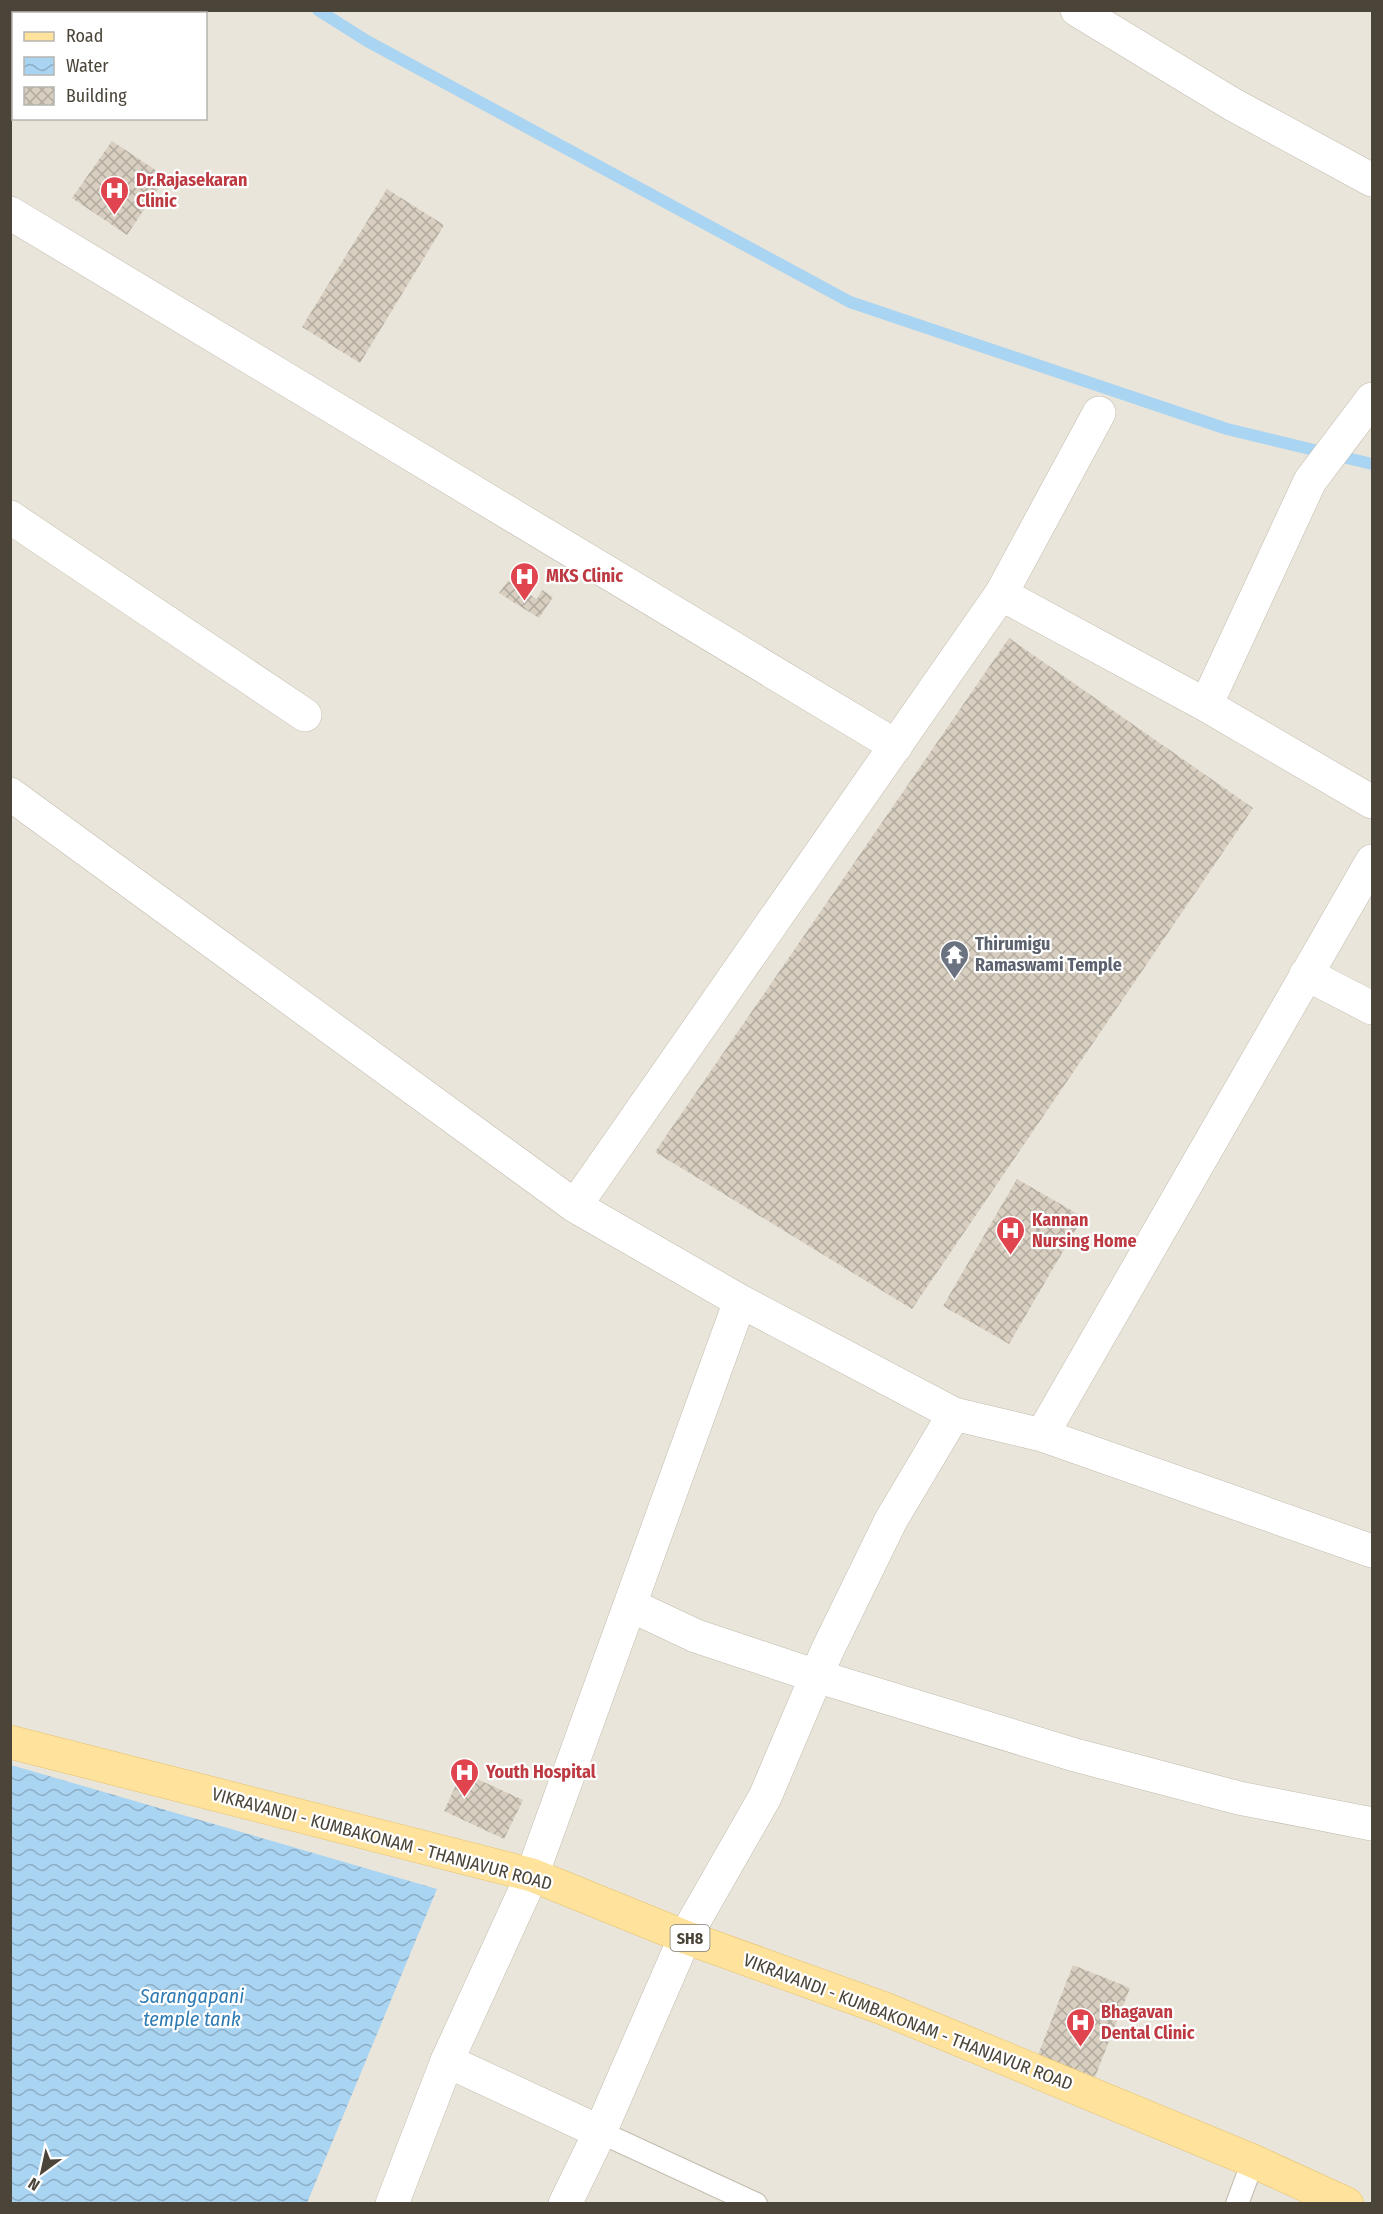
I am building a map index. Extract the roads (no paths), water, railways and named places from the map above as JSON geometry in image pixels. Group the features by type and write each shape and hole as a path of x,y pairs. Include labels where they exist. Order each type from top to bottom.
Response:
{"main road":[{"name":"VIKRAVANDI - KUMBAKONAM - THANJAVUR ROAD","path":"10,1742 532,1875 685,1937 885,2009 1253,2161 1347,2204"}],"street":[{"path":"1077,10 1232,104 1372,180"},
{"path":"10,213 896,746"},
{"path":"1206,705 1310,481 1366,405"},
{"path":"575,1206 1001,594 1100,413"},
{"path":"10,517 305,715"},
{"path":"1001,594 1206,705 1372,802"},
{"path":"10,794 575,1206 740,1301 954,1414 1042,1435 1372,1551"},
{"path":"1042,1435 1372,861"},
{"path":"1306,974 1372,1008"},
{"path":"392,2204 447,2061 532,1875 740,1301"},
{"path":"565,2204 600,2132 685,1937 765,1797 816,1676 891,1520 954,1414"},
{"path":"630,1605 696,1636 816,1676 1086,1758 1239,1798 1372,1824"},
{"path":"447,2061 600,2132"}],"lane":[{"path":"600,2132 756,2204"},
{"path":"1237,2204 1253,2161"}],"water":[{"name":"Sarangapani temple tank","path":"11,1765 437,1889 307,2203 11,2203"}],"waterway":[{"path":"318,10 367,41 850,302 1227,429 1372,464"}],"place":[{"name":"Dr.Rajasekaran Clinic","path":"115,216"},
{"name":"MKS Clinic","path":"525,602"},
{"name":"Thirumigu Ramaswami Temple","path":"954,980"},
{"name":"Kannan Nursing Home","path":"1011,1256"},
{"name":"Youth Hospital","path":"465,1798"},
{"name":"Bhagavan Dental Clinic","path":"1080,2048"}]}
